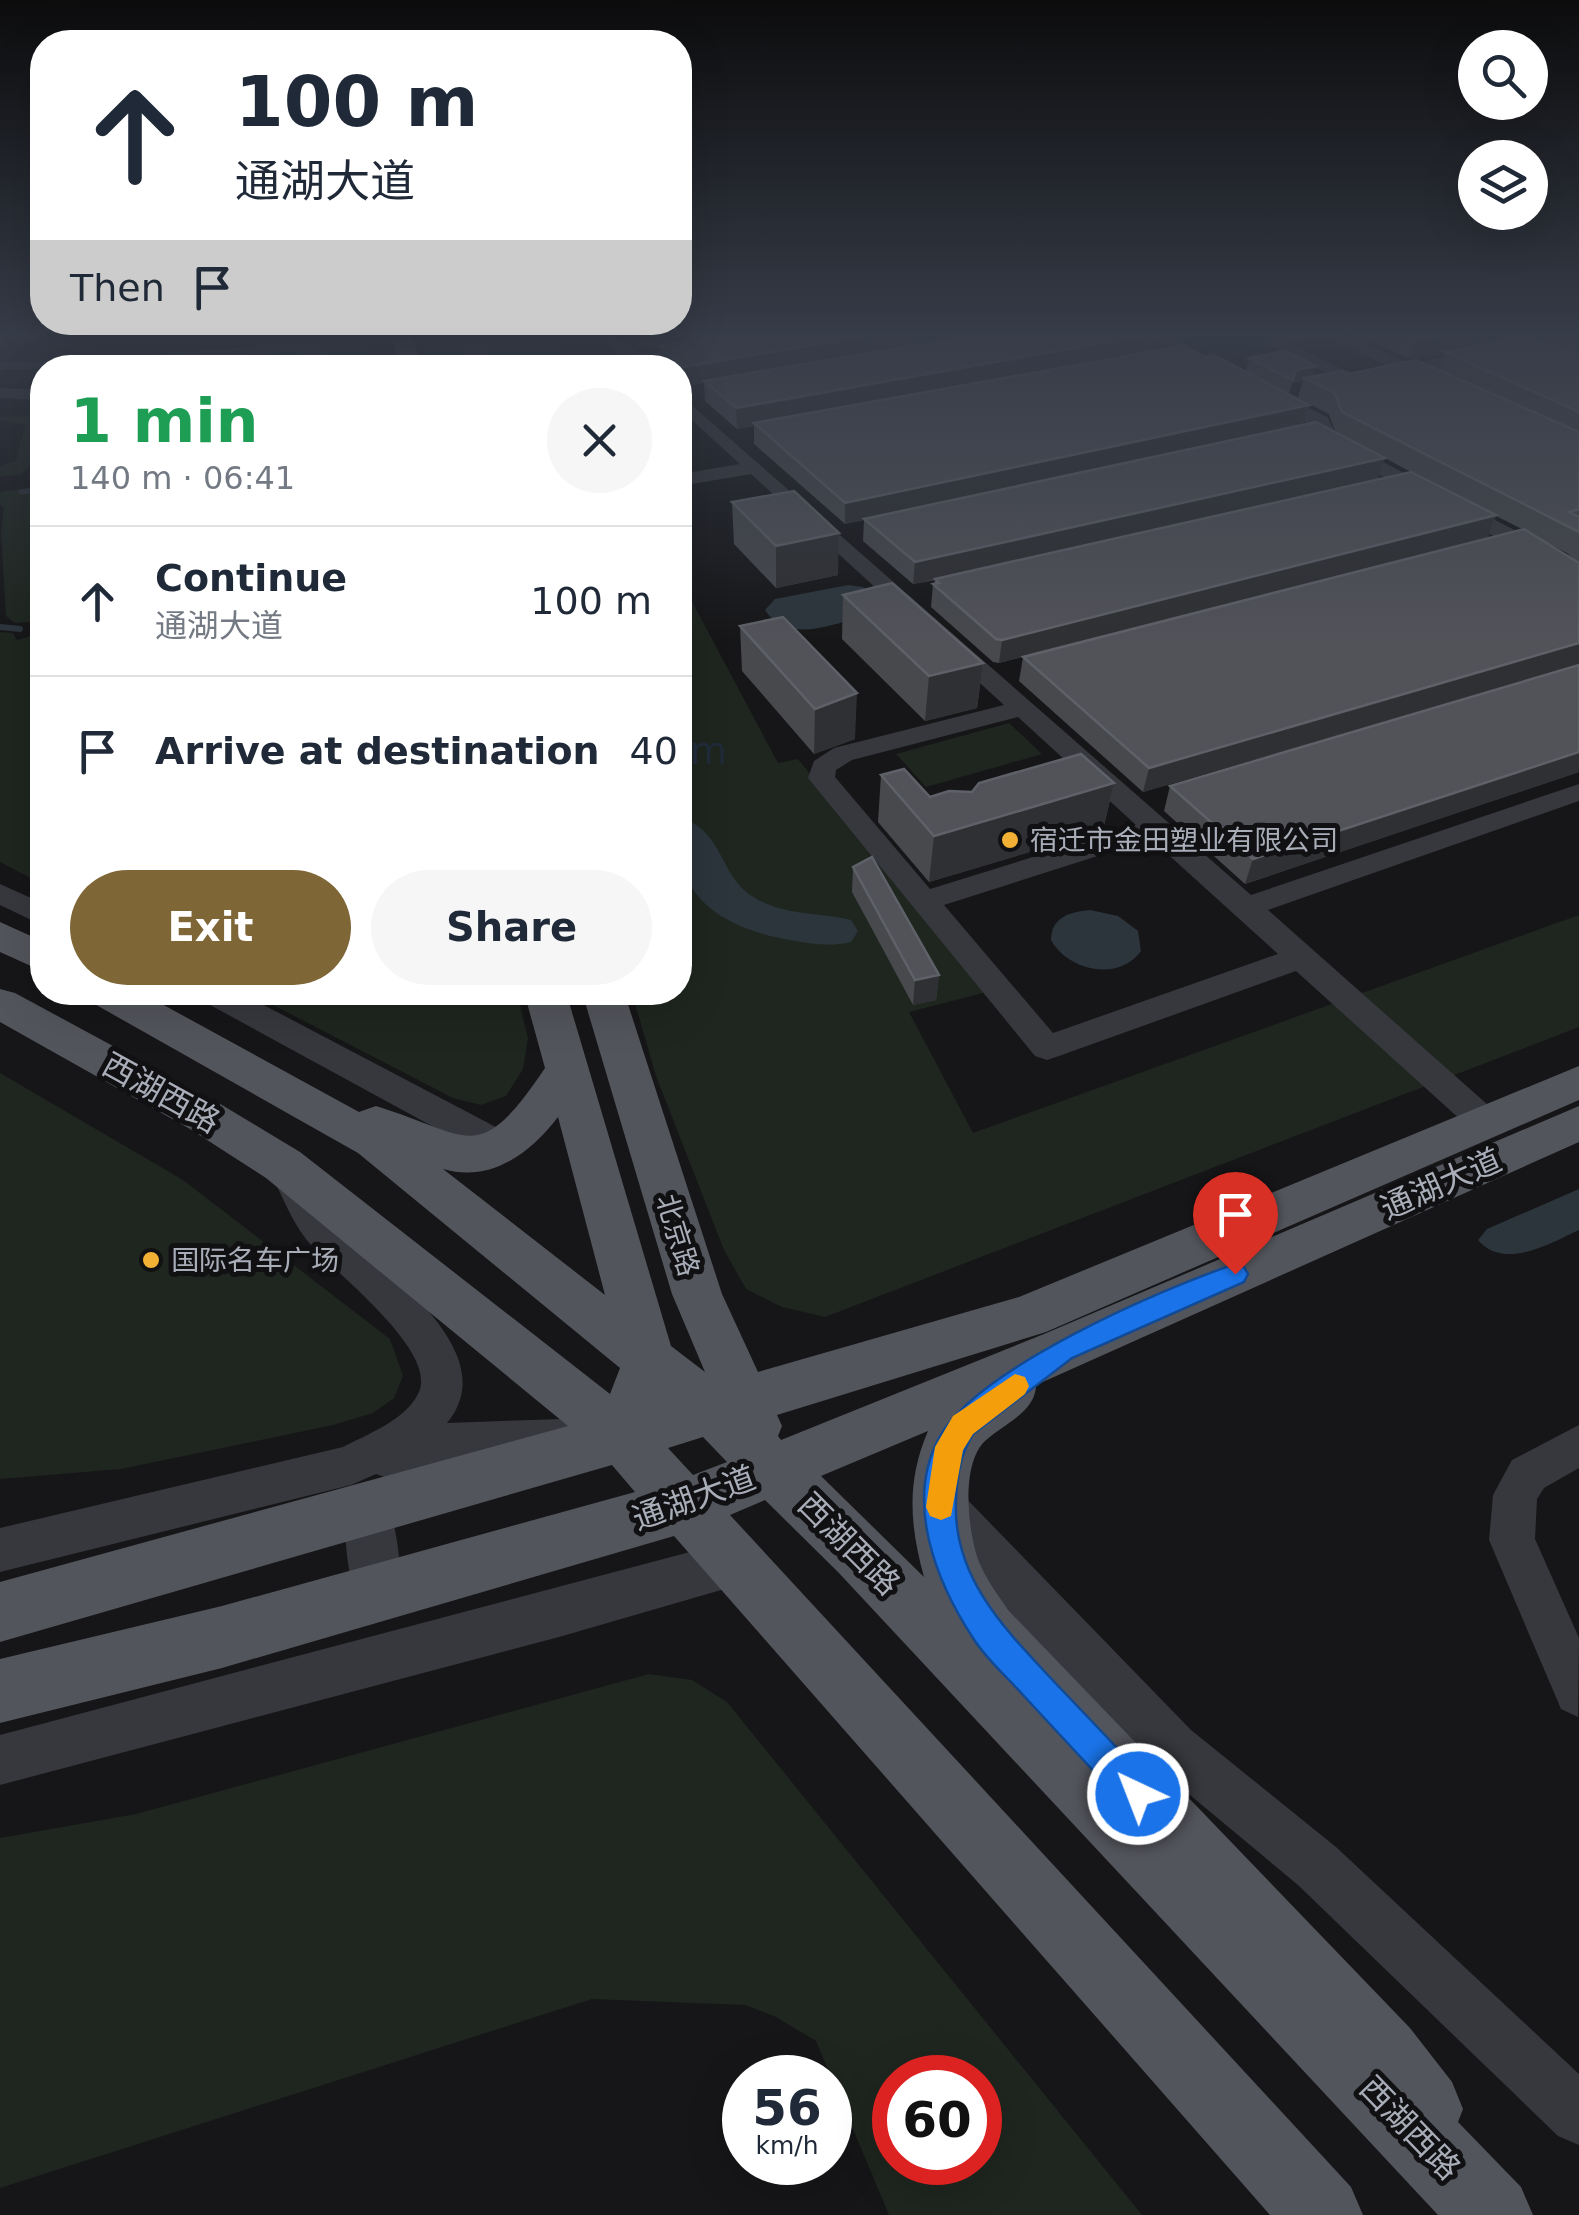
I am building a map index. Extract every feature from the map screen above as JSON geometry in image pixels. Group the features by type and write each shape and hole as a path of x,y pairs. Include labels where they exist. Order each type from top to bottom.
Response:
{"main road":[{"path":"0,935 30,951"},
{"name":"西湖西路","path":"0,1003 206,1117 282,1165 622,1437 1323,2215"},
{"path":"130,1005 374,1141 649,1360 728,1405"},
{"path":"548,1005 649,1360 622,1437"},
{"name":"北京路","path":"606,1005 728,1405 773,1470"},
{"path":"305,1100 360,1116 460,1156 498,1145 538,1115 566,1070"},
{"name":"通湖大道","path":"0,1612 360,1487 622,1437 1028,1316 1579,1082"},
{"name":"通湖大道","path":"0,1691 222,1637 685,1506 1063,1350 1579,1123"},
{"path":"1063,1350 963,1425 949,1447 940,1529 955,1580 986,1632 1384,2054 1504,2215"},
{"name":"西湖西路","path":"773,1470 859,1552 1493,2215"}],"street":[{"path":"731,435 755,468 842,535 998,674 1023,708 1485,1122"},
{"path":"1268,443 1303,435"},
{"path":"1318,435 1557,562 1579,581"},
{"path":"692,478 755,468"},
{"path":"1368,491 1407,482"},
{"path":"1480,550 1517,540"},
{"path":"1023,708 832,759 823,768 821,778 1047,1048 1302,957"},
{"path":"877,746 904,774"},
{"path":"1246,907 1579,792"},
{"path":"1134,808 1172,796"},
{"path":"923,901 1158,828"},
{"path":"0,893 30,909"},
{"path":"236,1005 498,1145"},
{"path":"282,1165 321,1230 424,1329 439,1355 443,1381 434,1411 386,1450 360,1487 377,1593"},
{"path":"958,1337 987,1382"},
{"path":"1578,1692 1512,1540 1514,1495 1528,1474 1579,1445"},
{"path":"0,1550 360,1487"},
{"path":"941,1504 1082,1658 1173,1748 1317,1866 1579,2115"},
{"path":"0,1760 559,1613 736,1562"}],"shaded area":[{"path":"22,435 30,435 30,466 21,474 0,477 0,466 16,461"},
{"path":"30,488 30,622 15,623 6,616 1,532 4,508 0,492"},
{"path":"848,585 863,587 870,595 859,617 847,621 796,629 774,620 765,610 775,599"},
{"path":"692,602 778,763 798,759 987,992 909,1012 973,1133 1579,915 1579,1027 825,1317 782,1307 746,1289 724,1250 656,1076 635,1005 692,1005"},
{"path":"0,632 13,633 17,640 30,636 30,878 0,862"},
{"path":"1009,723 1042,754 926,787 896,754"},
{"path":"1090,910 1118,916 1138,931 1141,951 1132,961 1120,967 1094,969 1059,951 1051,940 1054,926 1069,914"},
{"path":"273,1005 520,1005 528,1038 523,1069 506,1096 481,1105 453,1098"},
{"name":"国际名车广场","path":"0,1073 183,1180 390,1339 403,1376 394,1398 373,1413 333,1425 121,1469 0,1479"},
{"path":"1579,1189 1579,1230 1542,1247 1514,1254 1489,1249 1478,1240 1487,1229"},
{"path":"649,1674 692,1680 727,1702 1142,2215 889,2215 876,2185 1002,2185 1002,2055 872,2055 872,2174 852,2127 852,2055 822,2055 816,2041 776,2017 745,2005 592,1999 0,2188 0,1838 136,1814"}],"building":[{"path":"768,435 1165,435 845,503"},
{"path":"1254,435 1342,435 1385,458 915,562 864,519"},
{"path":"1388,435 1579,435 1579,509 1569,512 1579,517 1579,532"},
{"path":"1411,472 1496,515 1002,640 996,639 933,584 939,583 935,579"},
{"path":"794,491 839,533 776,546 732,502"},
{"path":"1524,529 1579,563 1579,643 1149,768 1023,657"},
{"path":"892,583 983,663 929,676 843,595"},
{"path":"783,617 857,693 815,709 740,626"},
{"path":"1579,665 1579,752 1253,859 1170,786"},
{"path":"1081,754 1114,783 934,836 881,775 904,769 930,797 949,791 972,792 979,783"},
{"path":"872,857 939,975 915,980 853,867"}],"waterway":[{"path":"21,492 30,491"},
{"path":"0,627 20,629"},
{"path":"692,842 719,892 732,904 764,920 835,931"}],"slow traffic":[{"path":"941,1507 949,1447 963,1425 1015,1386"}],"place":[{"name":"宿迁市金田塑业有限公司","path":"1010,840"},
{"name":"国际名车广场","path":"151,1260"}],"route":[{"path":"1138,1794 986,1632 955,1580 940,1529 942,1481 949,1447 963,1425 1063,1350 1235,1274"}]}
